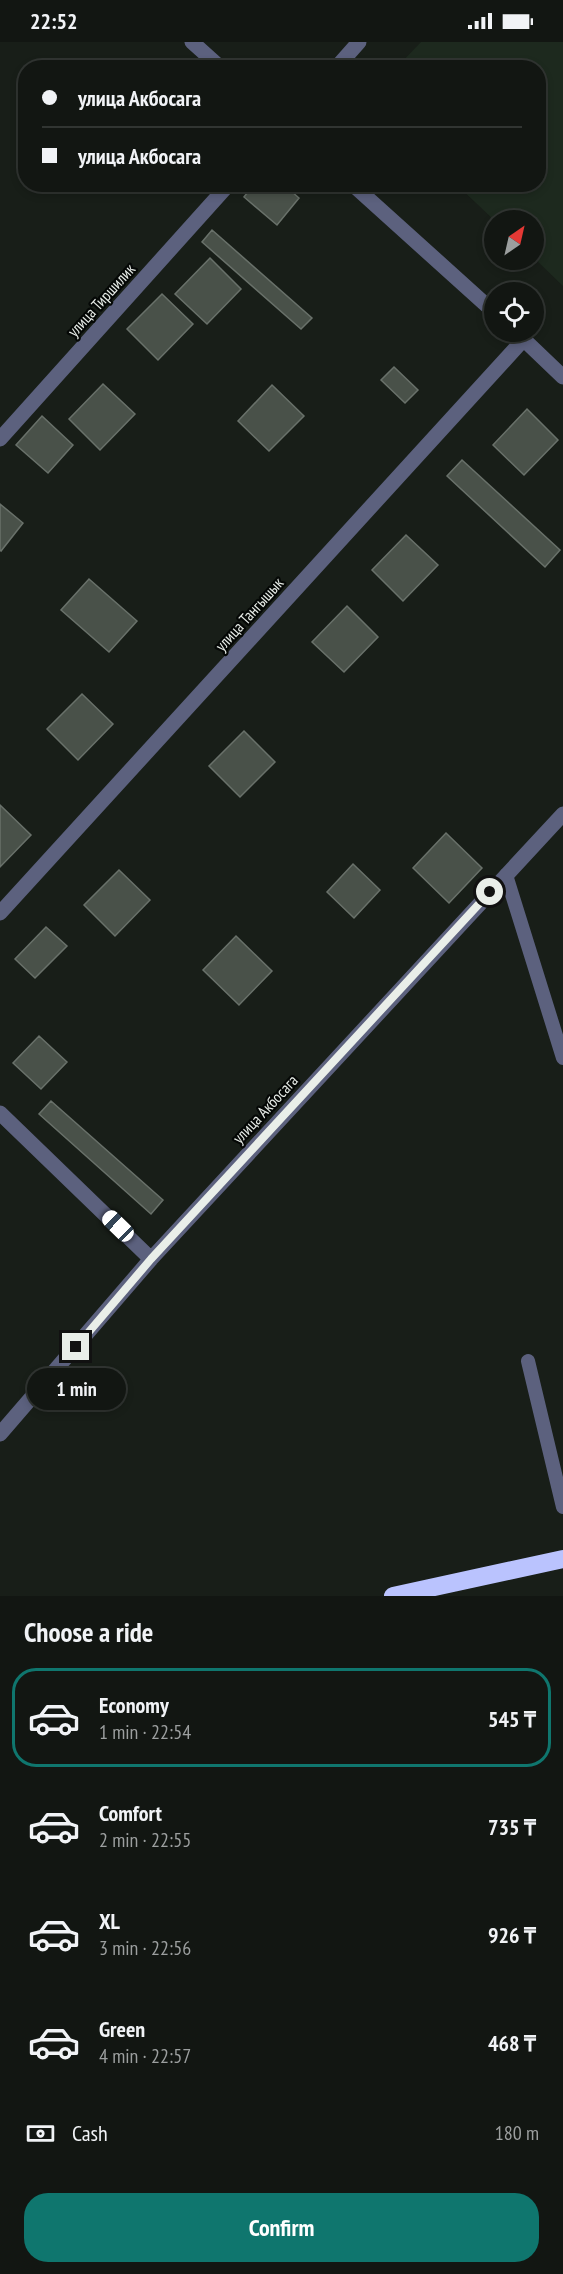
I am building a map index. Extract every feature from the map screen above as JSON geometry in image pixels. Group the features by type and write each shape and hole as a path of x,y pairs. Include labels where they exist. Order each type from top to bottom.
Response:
{"highway":[{"path":"393,1596 563,1559"}],"street":[{"path":"192,42 212,60"},
{"path":"343,60 359,42"},
{"name":"улица Тиршилик","path":"0,439 222,192"},
{"path":"361,192 484,303"},
{"name":"улица Тангышык","path":"0,913 514,342"},
{"path":"527,342 563,377"},
{"name":"улица Акбосага","path":"0,1434 151,1259 563,814"},
{"path":"0,1113 151,1259"}],"lane":[{"path":"506,875 563,1058"},
{"path":"528,1361 563,1507"}],"shaded area":[{"path":"421,42 563,42 563,286 544,268 544,210 484,211 464,192 546,192 546,60 404,60"}],"building":[{"path":"248,192 292,192 299,198 277,225 244,197"},
{"path":"212,230 312,318 301,329 202,242"},
{"path":"210,258 241,289 207,324 175,294"},
{"path":"162,294 193,324 158,360 127,329"},
{"path":"394,367 418,390 405,403 381,380"},
{"path":"103,384 135,414 100,450 69,419"},
{"path":"272,385 304,416 269,451 238,421"},
{"path":"527,409 558,440 524,475 493,445"},
{"path":"42,416 73,445 48,473 16,445"},
{"path":"462,460 560,550 545,567 447,476"},
{"path":"0,504 23,523 1,551 0,550"},
{"path":"406,535 438,565 403,601 372,570"},
{"path":"89,579 137,621 109,652 61,610"},
{"path":"347,606 378,637 344,672 312,642"},
{"path":"82,694 113,724 78,760 47,729"},
{"path":"244,731 275,762 240,797 209,766"},
{"path":"0,805 31,835 0,867"},
{"path":"446,833 482,868 449,903 413,868"},
{"path":"353,864 380,890 354,918 327,892"},
{"path":"119,870 150,900 115,936 84,905"},
{"path":"46,927 67,946 35,978 15,959"},
{"path":"236,936 272,971 239,1005 203,970"},
{"path":"39,1036 67,1062 41,1089 13,1063"},
{"path":"51,1101 163,1200 151,1214 39,1114"}],"route":[{"path":"76,1347 151,1259 490,892"}]}
